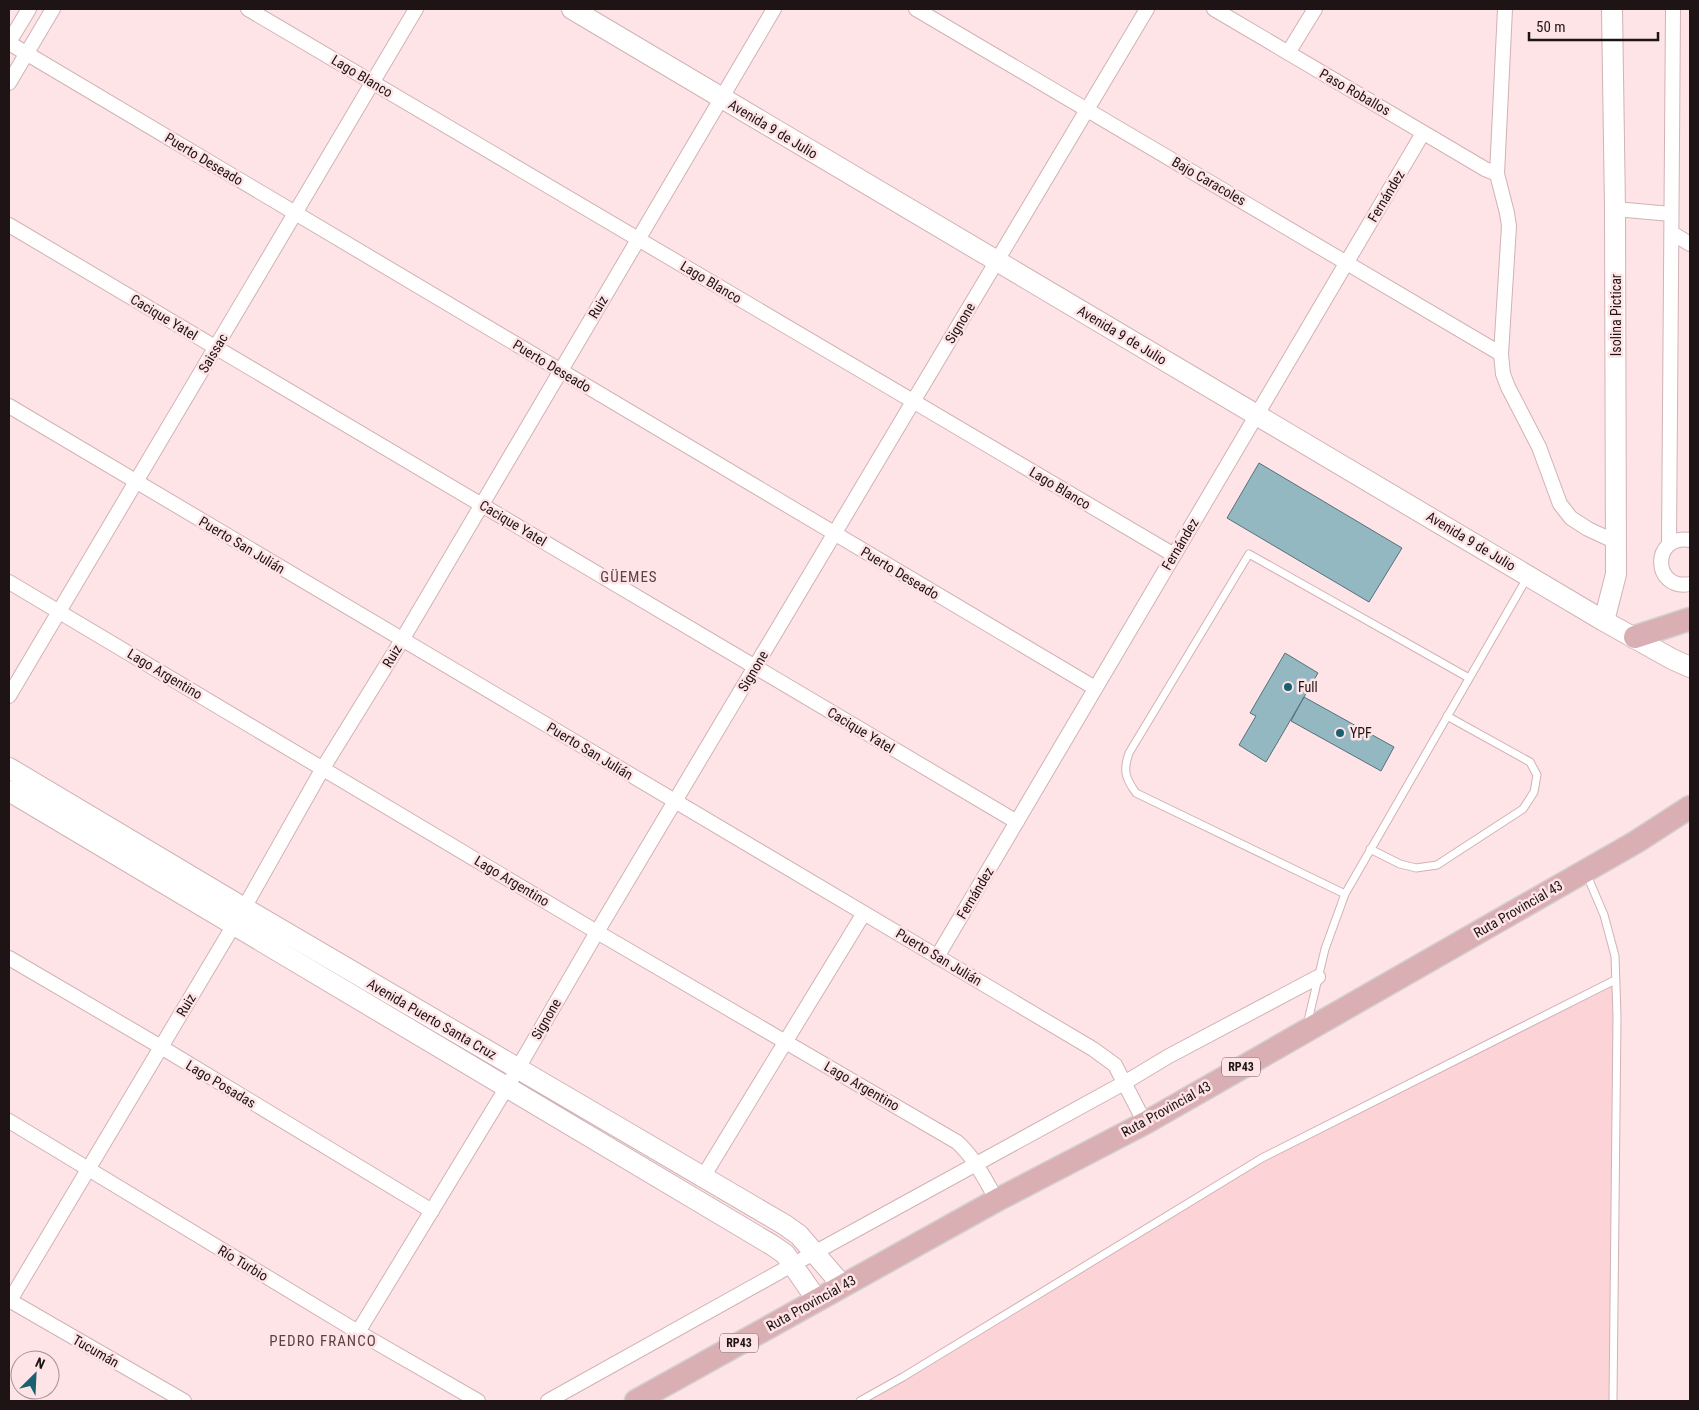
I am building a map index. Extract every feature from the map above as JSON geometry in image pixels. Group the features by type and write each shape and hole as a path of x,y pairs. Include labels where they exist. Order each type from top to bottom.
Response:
{"main road":[{"path":"1635,637 1690,618"},
{"name":"Ruta Provincial 43","path":"636,1401 997,1200 1145,1122 1636,842 1690,807"},
{"name":"RP43","path":"1636,842 1690,826"}],"street":[{"path":"9,43 29,9"},
{"path":"9,84 53,9"},
{"name":"Lago Blanco","path":"248,9 1174,555"},
{"name":"Saissac","path":"9,696 416,9"},
{"name":"Avenida 9 de Julio","path":"572,9 1604,621 1681,663 1690,674"},
{"name":"Ruiz","path":"9,1301 774,9"},
{"name":"Bajo Caracoles","path":"916,9 1501,354"},
{"name":"Signone","path":"358,1332 518,1069 597,932 1147,9"},
{"name":"Paso Roballos","path":"1214,9 1497,174"},
{"path":"1288,53 1315,9"},
{"path":"1505,9 1497,174 1508,213 1509,226 1501,354 1503,374 1539,447 1560,504 1571,518 1588,529 1616,542"},
{"name":"Isolina Picticar","path":"1604,621 1616,574 1615,209 1612,9"},
{"path":"1673,9 1669,544 1661,557 1663,572 1674,583 1681,585 1690,584"},
{"name":"Puerto Deseado","path":"9,43 1095,688"},
{"name":"Fernández","path":"937,956 1424,133"},
{"path":"1615,209 1672,214"},
{"name":"Cacique Yatel","path":"9,224 1017,822"},
{"path":"1672,233 1690,244"},
{"name":"Puerto San Julián","path":"9,406 1093,1049 1115,1065 1145,1122"},
{"path":"1669,544 1683,539 1690,540"},
{"name":"Lago Argentino","path":"9,582 597,932 957,1142 966,1150 976,1164 997,1200"},
{"name":"Avenida Puerto Santa Cruz","path":"9,768 507,1087 772,1245 785,1254 817,1300"},
{"name":"Avenida Puerto Santa Cruz","path":"9,791 518,1069 785,1225 798,1235 842,1285"},
{"path":"704,1177 864,914"},
{"name":"Lago Posadas","path":"9,958 161,1047 432,1211"},
{"path":"548,1401 1124,1083 1169,1056 1318,977"},
{"name":"Río Turbio","path":"9,1121 358,1332 478,1401"},
{"name":"Tucumán","path":"9,1301 184,1401"}],"lane":[{"path":"1345,894 1136,793 1127,780 1125,764 1129,753 1249,554 1469,678"},
{"path":"1306,1030 1325,949 1345,894 1529,575"},
{"path":"1370,849 1400,864 1416,868 1437,865 1523,809 1534,792 1537,775 1530,762 1447,716"},
{"path":"1585,871 1604,914 1615,956 1617,1016 1613,1401"},
{"path":"860,1401 903,1377 1262,1158 1615,980"}],"shaded area":[{"path":"1615,980 1613,1401 860,1401 1262,1158"}],"building":[{"path":"1259,463 1402,548 1369,602 1227,518"},
{"path":"1285,653 1318,673 1266,762 1239,745 1256,716 1250,713"},
{"path":"1304,697 1394,747 1381,771 1291,721"}],"place":[{"name":"Full","path":"1288,687"},
{"name":"YPF","path":"1340,733"}],"district":[{"name":"GÜEMES","path":"629,577"},
{"name":"PEDRO FRANCO","path":"323,1341"}]}
